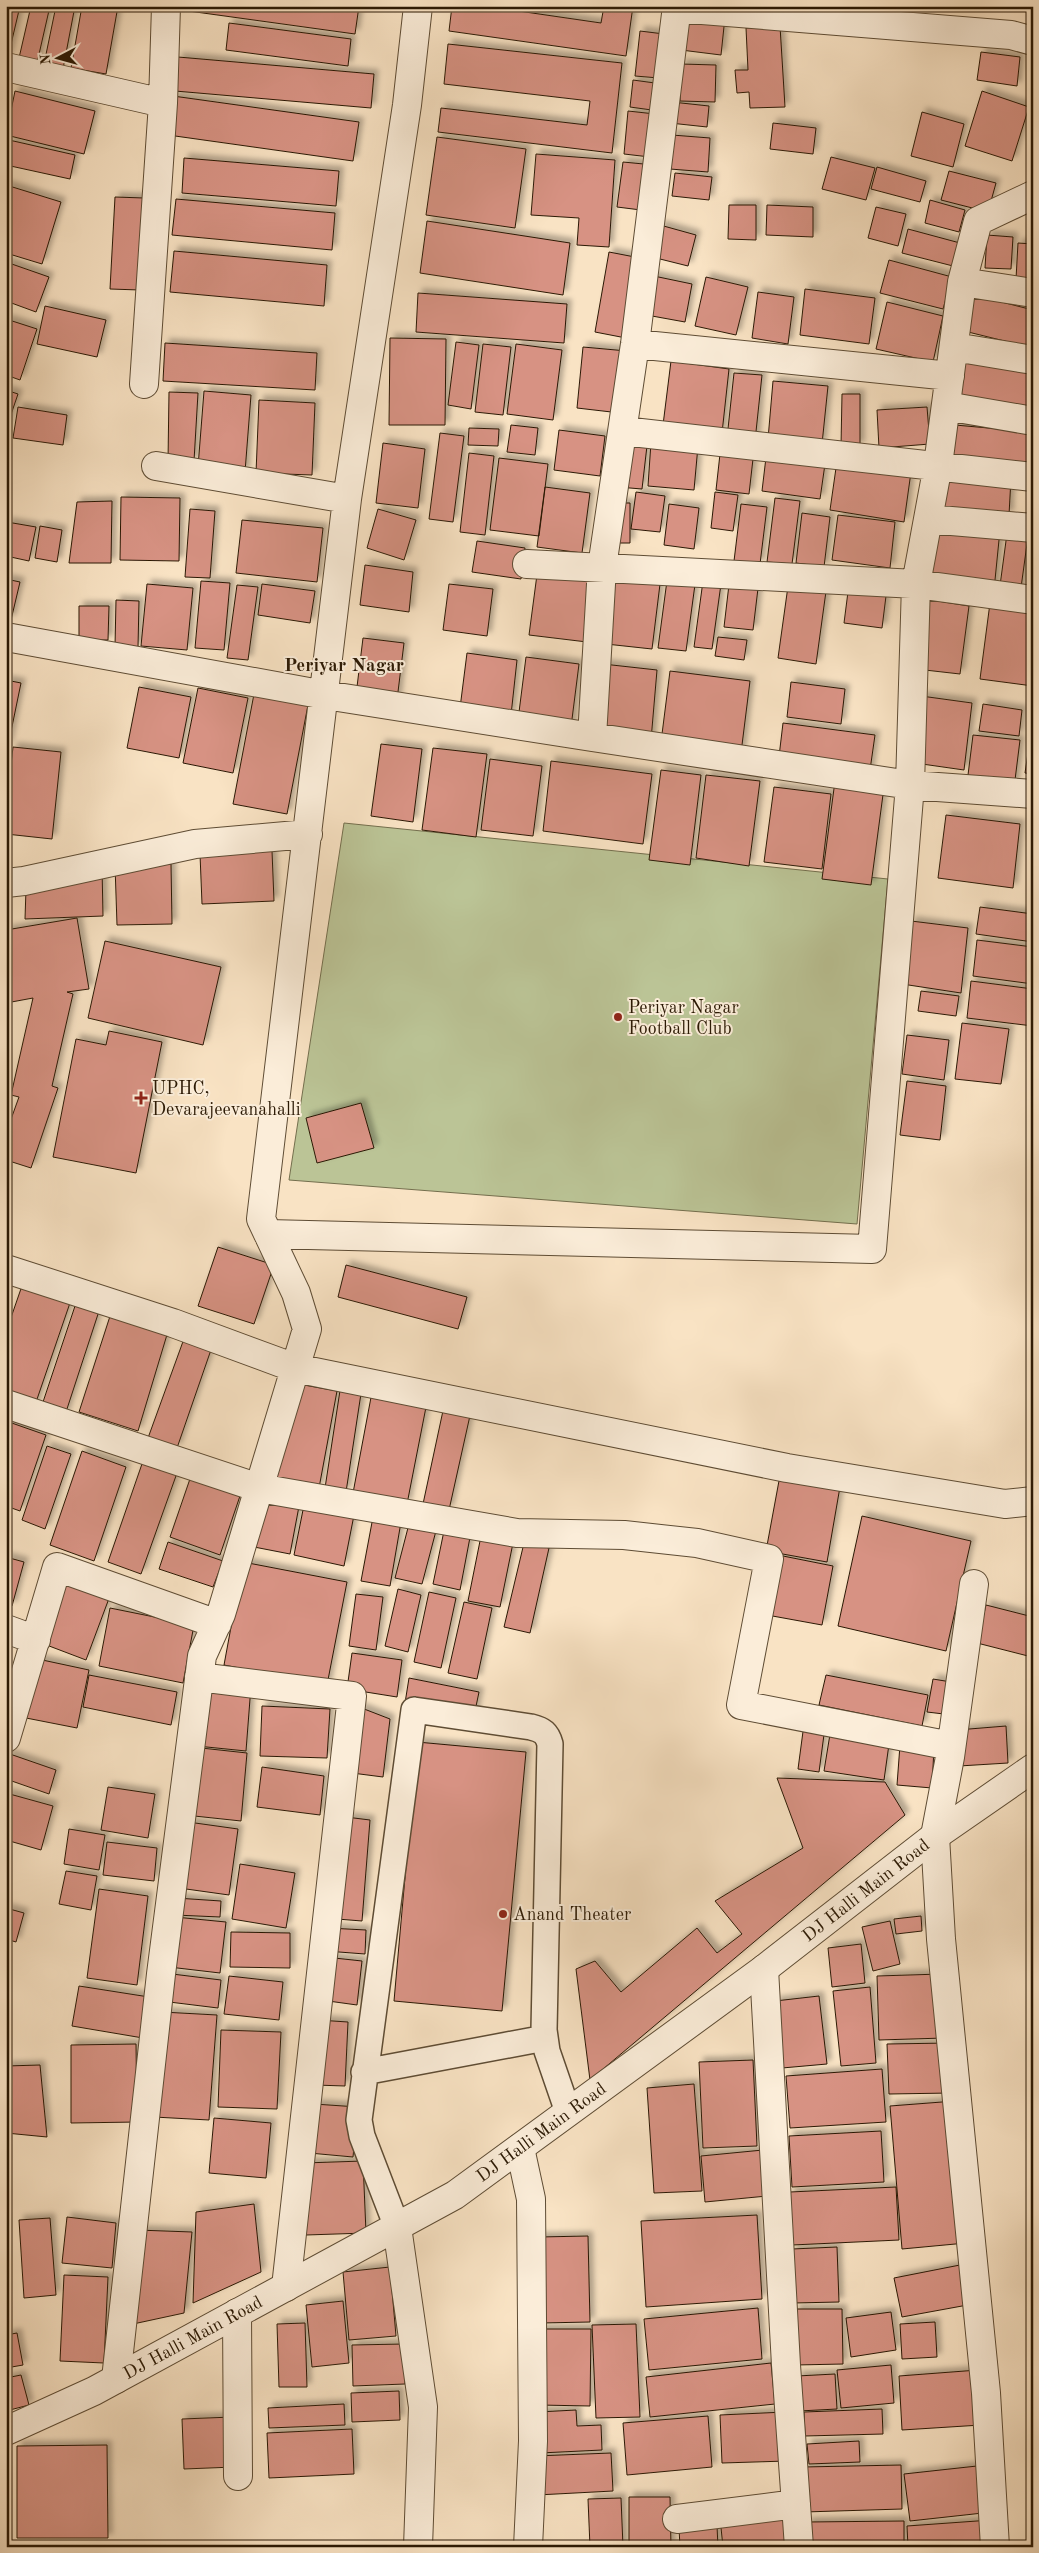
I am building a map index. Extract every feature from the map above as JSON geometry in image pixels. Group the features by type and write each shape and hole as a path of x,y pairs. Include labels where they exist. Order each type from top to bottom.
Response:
{"street":[{"path":"144,384 163,103 166,6"},
{"path":"116,2379 162,1974 202,1656 217,1624 307,1329 296,1294 261,1219 347,499 406,105 418,6"},
{"path":"592,736 602,567 636,344 677,7 1011,35 1033,42"},
{"path":"6,66 163,103"},
{"path":"268,1234 872,1249 910,785 916,584 938,465 962,282 978,221 1033,195"},
{"path":"962,282 1033,293"},
{"path":"636,344 950,376"},
{"path":"954,347 1033,360"},
{"path":"946,406 1033,421"},
{"path":"622,431 938,465 1033,478"},
{"path":"156,466 347,499"},
{"path":"928,519 1033,528"},
{"path":"527,564 916,584 1033,600"},
{"path":"6,637 325,695 910,785 1033,794"},
{"path":"6,882 24,881 195,844 308,834"},
{"path":"6,1268 173,1323 295,1368 787,1468 1005,1504 1033,1501"},
{"path":"6,1404 259,1488 516,1533 624,1535 697,1543 769,1559 741,1705 951,1746"},
{"path":"6,1738 57,1567 217,1624"},
{"path":"974,1584 951,1746 935,1836 942,1958 986,2393 995,2547"},
{"path":"6,1629 36,1640"},
{"path":"199,1677 352,1696 286,2287"},
{"name":"DJ Halli Main Road","path":"6,2430 116,2379 455,2196 764,1969 935,1836 1033,1768"},
{"path":"764,1969 800,2547"},
{"path":"520,2148 531,2199 533,2441 528,2547"},
{"path":"397,2227 423,2407 418,2547"},
{"path":"237,2313 238,2476"},
{"path":"677,2519 796,2504"}],"lane":[{"path":"397,2227 362,2136 358,2120 414,1710 531,1727 541,1730 548,1736 550,1744 545,2038 553,2072 568,2112"},
{"path":"364,2072 545,2038"}],"green space":[{"name":"Periyar Nagar Football Club","path":"344,823 888,879 857,1224 289,1180"}],"building":[{"path":"6,6 20,6 8,57 6,57"},
{"path":"31,6 50,6 37,63 19,58"},
{"path":"56,6 75,6 63,69 44,64"},
{"path":"82,6 118,6 106,74 71,68"},
{"path":"174,6 359,6 355,34 174,9"},
{"path":"452,6 484,6 601,23 604,6 633,6 626,56 449,31"},
{"path":"686,13 725,17 721,55 681,50"},
{"path":"229,23 351,39 348,66 226,50"},
{"path":"780,26 785,107 750,108 749,92 737,93 735,70 748,70 746,28"},
{"path":"640,31 664,34 659,78 635,76"},
{"path":"448,44 622,63 612,153 438,132 441,108 587,125 590,101 444,84"},
{"path":"981,52 1020,57 1017,86 977,80"},
{"path":"178,57 374,74 371,108 175,91"},
{"path":"681,64 716,65 715,102 680,101"},
{"path":"633,80 662,84 659,111 630,107"},
{"path":"15,91 95,111 84,154 6,135"},
{"path":"982,91 1029,107 1012,161 965,146"},
{"path":"173,96 359,122 353,161 168,135"},
{"path":"672,102 709,106 707,127 670,123"},
{"path":"628,111 655,114 650,157 624,154"},
{"path":"922,112 964,124 953,167 911,156"},
{"path":"773,123 816,128 813,154 770,149"},
{"path":"672,135 710,138 708,172 670,169"},
{"path":"437,137 526,149 515,228 426,215"},
{"path":"9,140 75,155 70,179 6,165"},
{"path":"536,154 615,160 609,247 577,245 579,218 531,215"},
{"path":"831,157 875,168 866,200 822,189"},
{"path":"184,158 339,171 336,206 182,193"},
{"path":"623,162 654,165 649,211 617,207"},
{"path":"877,167 926,181 920,202 871,189"},
{"path":"949,171 996,183 988,212 941,200"},
{"path":"675,173 712,177 709,200 672,196"},
{"path":"6,185 61,202 42,264 6,253"},
{"path":"115,197 144,198 140,290 110,289"},
{"path":"176,199 335,213 332,250 172,235"},
{"path":"930,200 965,210 959,232 925,223"},
{"path":"729,205 756,205 756,240 728,239"},
{"path":"767,205 813,207 813,237 766,235"},
{"path":"876,207 906,214 898,246 868,238"},
{"path":"427,221 570,243 563,295 420,273"},
{"path":"660,225 696,235 688,266 652,257"},
{"path":"908,229 960,243 953,266 902,253"},
{"path":"987,235 1013,237 1011,269 985,268"},
{"path":"1018,243 1033,244 1033,280 1016,279"},
{"path":"174,251 327,265 324,306 170,292"},
{"path":"609,252 640,258 626,338 595,332"},
{"path":"889,260 952,277 943,309 880,293"},
{"path":"6,262 49,277 36,312 6,301"},
{"path":"649,275 692,284 685,322 641,314"},
{"path":"706,277 748,287 736,335 695,326"},
{"path":"805,289 875,298 869,344 800,335"},
{"path":"758,292 794,297 788,344 752,338"},
{"path":"418,293 567,304 564,343 416,332"},
{"path":"974,295 1033,310 1033,348 964,331"},
{"path":"887,302 943,316 933,362 876,349"},
{"path":"45,306 106,320 97,357 37,344"},
{"path":"6,319 37,329 20,380 6,375"},
{"path":"390,338 446,339 445,425 389,425"},
{"path":"456,342 479,345 471,409 448,405"},
{"path":"165,343 317,353 315,390 163,381"},
{"path":"483,344 511,347 503,415 475,412"},
{"path":"516,344 562,350 553,420 507,414"},
{"path":"583,347 627,351 620,413 577,408"},
{"path":"967,354 1033,369 1033,410 958,398"},
{"path":"671,361 729,369 722,433 663,425"},
{"path":"734,373 762,375 755,441 727,438"},
{"path":"773,381 828,386 822,444 768,439"},
{"path":"6,390 18,394 6,429"},
{"path":"204,391 251,395 245,472 198,467"},
{"path":"169,392 198,393 194,461 168,461"},
{"path":"842,394 860,394 860,446 841,446"},
{"path":"259,400 315,403 312,475 256,473"},
{"path":"18,407 67,415 63,445 13,438"},
{"path":"927,407 930,444 879,448 877,410"},
{"path":"511,425 538,428 535,455 507,452"},
{"path":"955,425 1033,432 1033,464 952,458"},
{"path":"469,428 499,429 498,446 468,445"},
{"path":"559,430 605,436 600,476 554,470"},
{"path":"440,433 464,436 453,522 429,519"},
{"path":"625,434 648,437 642,489 618,487"},
{"path":"651,442 698,446 694,490 648,486"},
{"path":"383,443 425,449 418,508 376,503"},
{"path":"721,445 754,450 749,494 716,490"},
{"path":"767,449 826,457 820,499 762,491"},
{"path":"469,453 494,456 485,535 460,532"},
{"path":"499,458 548,464 539,536 490,530"},
{"path":"837,461 911,472 904,522 830,510"},
{"path":"941,473 1011,478 1009,515 938,510"},
{"path":"545,487 590,493 582,553 537,547"},
{"path":"636,492 665,496 660,532 631,529"},
{"path":"715,492 738,495 733,531 711,528"},
{"path":"121,497 180,498 179,561 120,560"},
{"path":"775,498 800,501 792,564 767,562"},
{"path":"112,501 111,563 69,563 77,502"},
{"path":"613,503 630,503 630,543 613,543"},
{"path":"669,504 699,508 694,549 664,545"},
{"path":"741,504 767,507 760,564 734,561"},
{"path":"190,509 215,511 210,578 185,577"},
{"path":"378,509 416,520 404,560 367,548"},
{"path":"802,513 830,517 824,567 796,563"},
{"path":"838,515 895,522 890,568 832,560"},
{"path":"242,520 323,528 317,582 236,573"},
{"path":"7,522 36,527 29,561 6,556"},
{"path":"935,522 1000,530 994,590 926,581"},
{"path":"40,526 62,530 57,562 35,558"},
{"path":"1008,526 1029,529 1020,595 999,593"},
{"path":"477,541 525,548 521,579 472,572"},
{"path":"365,565 413,572 409,612 360,605"},
{"path":"538,567 595,575 587,642 529,635"},
{"path":"615,571 661,576 652,649 606,644"},
{"path":"668,573 696,577 686,651 658,648"},
{"path":"730,576 759,580 753,630 724,627"},
{"path":"6,579 20,582 11,620 6,618"},
{"path":"789,579 827,584 816,664 778,658"},
{"path":"201,581 230,583 224,650 195,648"},
{"path":"703,581 721,584 712,649 694,647"},
{"path":"147,584 193,588 187,650 141,646"},
{"path":"262,584 315,591 310,623 258,615"},
{"path":"449,584 493,589 487,636 443,630"},
{"path":"849,584 887,588 882,628 844,623"},
{"path":"237,585 258,587 248,660 227,658"},
{"path":"925,599 969,606 960,674 916,669"},
{"path":"116,600 139,601 138,647 115,646"},
{"path":"990,603 1033,608 1033,686 980,679"},
{"path":"79,606 109,606 108,640 79,640"},
{"path":"718,637 747,640 744,660 715,656"},
{"path":"363,638 404,643 397,700 356,695"},
{"path":"467,653 517,660 511,715 460,708"},
{"path":"526,657 579,664 571,727 518,720"},
{"path":"603,664 657,670 651,740 598,732"},
{"path":"670,671 750,681 741,753 661,742"},
{"path":"6,680 21,683 8,746 6,745"},
{"path":"791,682 845,689 841,724 787,717"},
{"path":"139,687 191,697 179,758 127,748"},
{"path":"198,688 248,698 233,773 183,763"},
{"path":"254,694 308,705 287,814 233,804"},
{"path":"921,696 972,703 964,770 915,763"},
{"path":"983,704 1022,710 1019,736 979,731"},
{"path":"1033,718 1033,774 1025,773"},
{"path":"783,723 875,735 869,777 778,765"},
{"path":"973,735 1020,740 1014,788 967,783"},
{"path":"381,744 422,749 413,822 371,816"},
{"path":"13,747 61,752 52,839 6,834 6,809"},
{"path":"433,748 487,754 476,837 422,830"},
{"path":"490,759 542,766 533,836 481,830"},
{"path":"551,761 652,774 643,844 543,831"},
{"path":"661,770 701,775 690,865 649,860"},
{"path":"706,775 760,781 749,866 696,858"},
{"path":"835,781 884,787 871,885 822,879"},
{"path":"774,787 831,794 822,869 764,862"},
{"path":"946,815 1020,824 1013,888 938,878"},
{"path":"272,851 274,901 202,904 200,854"},
{"path":"171,864 172,924 117,925 115,865"},
{"path":"102,867 103,916 25,919 26,889"},
{"path":"980,907 1033,914 1033,942 976,934"},
{"path":"77,918 89,989 67,992 73,994 52,1086 58,1088 31,1168 6,1160 6,1133 19,1097 11,1095 33,998 6,1003 6,930"},
{"path":"911,921 968,928 961,993 902,984"},
{"path":"977,940 1033,947 1033,984 973,976"},
{"path":"105,941 221,967 203,1045 88,1018"},
{"path":"971,981 1033,989 1033,1026 967,1018"},
{"path":"921,991 959,996 956,1016 918,1011"},
{"path":"962,1023 1009,1029 1001,1084 955,1079"},
{"path":"109,1031 162,1042 136,1173 53,1157 76,1039 106,1045"},
{"path":"907,1035 949,1040 944,1080 902,1074"},
{"path":"907,1081 946,1086 940,1140 900,1135"},
{"path":"361,1103 374,1148 317,1163 306,1118"},
{"path":"218,1247 274,1265 254,1324 198,1306"},
{"path":"346,1265 467,1297 458,1329 338,1297"},
{"path":"24,1280 72,1297 34,1408 6,1398 6,1332"},
{"path":"78,1297 101,1305 65,1415 41,1408"},
{"path":"112,1310 169,1328 138,1431 79,1412"},
{"path":"185,1336 213,1344 177,1448 148,1438"},
{"path":"293,1383 337,1391 319,1488 275,1479"},
{"path":"341,1384 362,1387 346,1492 325,1488"},
{"path":"372,1392 427,1402 407,1504 353,1493"},
{"path":"444,1406 471,1411 449,1510 423,1504"},
{"path":"6,1421 46,1435 20,1511 6,1506"},
{"path":"47,1446 71,1454 45,1529 22,1520"},
{"path":"82,1451 126,1467 94,1561 50,1545"},
{"path":"143,1461 177,1473 141,1574 108,1562"},
{"path":"781,1470 841,1481 827,1562 766,1551"},
{"path":"192,1473 242,1490 220,1555 170,1537"},
{"path":"259,1493 300,1501 290,1554 249,1546"},
{"path":"305,1500 355,1510 344,1566 294,1555"},
{"path":"862,1516 971,1541 946,1651 838,1626"},
{"path":"373,1517 401,1522 390,1586 361,1581"},
{"path":"410,1520 437,1527 422,1584 395,1578"},
{"path":"445,1526 471,1532 460,1590 433,1584"},
{"path":"481,1536 513,1543 500,1607 468,1601"},
{"path":"168,1542 223,1561 213,1587 159,1569"},
{"path":"524,1543 549,1548 530,1633 504,1627"},
{"path":"778,1555 833,1566 822,1625 767,1615"},
{"path":"6,1557 24,1562 12,1606 6,1604"},
{"path":"243,1562 347,1582 327,1685 224,1665"},
{"path":"61,1574 111,1593 86,1660 36,1641"},
{"path":"398,1589 421,1595 408,1652 385,1646"},
{"path":"429,1592 456,1598 441,1668 414,1662"},
{"path":"356,1594 383,1597 376,1650 349,1646"},
{"path":"464,1602 492,1608 477,1679 448,1673"},
{"path":"986,1605 1033,1617 1033,1637 1028,1656 977,1643"},
{"path":"110,1608 194,1625 183,1683 99,1666"},
{"path":"352,1653 402,1660 397,1697 347,1689"},
{"path":"33,1658 89,1670 77,1728 21,1717"},
{"path":"89,1675 177,1692 171,1725 83,1707"},
{"path":"826,1675 928,1695 922,1726 819,1705"},
{"path":"409,1678 479,1692 474,1716 405,1703"},
{"path":"933,1679 957,1683 952,1715 927,1712"},
{"path":"203,1681 251,1686 246,1751 197,1746"},
{"path":"262,1706 330,1709 327,1758 260,1756"},
{"path":"359,1707 390,1719 383,1777 352,1773"},
{"path":"804,1724 825,1727 819,1772 798,1769"},
{"path":"1006,1726 1008,1763 959,1766 957,1730"},
{"path":"831,1728 890,1737 884,1780 824,1771"},
{"path":"417,1742 526,1752 502,2011 394,2001"},
{"path":"900,1745 934,1747 932,1788 897,1785"},
{"path":"192,1747 247,1753 241,1821 185,1815"},
{"path":"7,1753 56,1770 49,1794 6,1779"},
{"path":"262,1767 324,1776 320,1815 257,1807"},
{"path":"777,1778 885,1782 905,1815 590,2080 576,1969 595,1961 621,1992 697,1928 717,1953 742,1934 715,1901 803,1848"},
{"path":"108,1787 155,1794 148,1838 101,1830"},
{"path":"6,1793 53,1806 41,1850 6,1840"},
{"path":"346,1817 370,1820 362,1921 337,1919"},
{"path":"188,1822 238,1829 229,1895 179,1888"},
{"path":"69,1829 105,1835 99,1870 64,1864"},
{"path":"107,1842 157,1848 154,1881 103,1875"},
{"path":"240,1864 295,1873 286,1928 232,1919"},
{"path":"66,1871 97,1876 91,1910 59,1904"},
{"path":"99,1889 148,1896 137,1985 87,1978"},
{"path":"176,1898 221,1901 220,1917 175,1915"},
{"path":"6,1908 24,1913 16,1942 6,1939"},
{"path":"921,1916 922,1931 896,1934 894,1919"},
{"path":"175,1917 226,1922 220,1973 169,1967"},
{"path":"890,1921 900,1964 873,1971 862,1927"},
{"path":"328,1928 366,1930 365,1954 326,1951"},
{"path":"231,1932 290,1933 290,1968 230,1967"},
{"path":"861,1944 865,1983 832,1987 828,1948"},
{"path":"325,1957 362,1961 357,2005 321,2000"},
{"path":"164,1973 221,1980 218,2008 161,2001"},
{"path":"941,1974 944,2038 879,2040 877,1976"},
{"path":"229,1976 283,1982 279,2020 224,2014"},
{"path":"79,1986 149,1997 143,2038 72,2026"},
{"path":"870,1987 876,2063 841,2066 833,1991"},
{"path":"819,1996 827,2064 782,2068 775,2001"},
{"path":"162,2012 217,2015 209,2120 154,2117"},
{"path":"318,2020 348,2022 345,2086 315,2085"},
{"path":"221,2030 281,2032 277,2109 218,2107"},
{"path":"949,2043 951,2093 889,2094 887,2044"},
{"path":"136,2044 137,2122 71,2123 71,2045"},
{"path":"753,2060 757,2146 703,2148 699,2062"},
{"path":"40,2065 47,2137 6,2133 6,2066"},
{"path":"882,2069 886,2122 790,2128 786,2076"},
{"path":"694,2084 702,2191 654,2193 647,2088"},
{"path":"955,2101 966,2243 902,2249 890,2106"},
{"path":"314,2104 358,2107 353,2157 309,2153"},
{"path":"214,2118 271,2123 266,2178 209,2173"},
{"path":"881,2131 884,2182 792,2187 789,2136"},
{"path":"763,2150 767,2196 705,2202 701,2156"},
{"path":"363,2161 366,2233 306,2235 304,2163"},
{"path":"896,2187 899,2240 792,2245 790,2192"},
{"path":"254,2204 261,2272 193,2303 196,2212"},
{"path":"757,2215 762,2299 646,2307 641,2221"},
{"path":"67,2217 116,2223 112,2268 62,2263"},
{"path":"50,2218 56,2295 24,2298 19,2220"},
{"path":"137,2230 192,2232 184,2313 133,2324"},
{"path":"588,2236 590,2322 541,2323 539,2237"},
{"path":"837,2247 839,2302 793,2303 792,2249"},
{"path":"965,2264 973,2304 902,2317 894,2278"},
{"path":"390,2267 396,2336 349,2340 343,2272"},
{"path":"64,2275 108,2277 104,2363 60,2361"},
{"path":"343,2301 349,2363 312,2367 306,2305"},
{"path":"758,2308 762,2359 649,2370 644,2319"},
{"path":"795,2309 842,2309 843,2364 796,2365"},
{"path":"891,2312 896,2350 851,2357 846,2318"},
{"path":"935,2322 937,2357 902,2359 900,2324"},
{"path":"305,2323 307,2387 279,2387 277,2324"},
{"path":"636,2324 640,2417 596,2418 592,2325"},
{"path":"539,2329 591,2329 590,2406 539,2405"},
{"path":"17,2333 23,2365 6,2368 6,2335"},
{"path":"404,2344 405,2384 353,2386 352,2345"},
{"path":"771,2363 775,2404 650,2417 646,2377"},
{"path":"891,2365 894,2403 841,2408 837,2370"},
{"path":"978,2370 981,2425 902,2430 899,2376"},
{"path":"835,2374 837,2409 799,2411 797,2376"},
{"path":"21,2375 29,2405 6,2411 6,2378"},
{"path":"399,2391 400,2420 352,2422 351,2393"},
{"path":"344,2404 345,2425 269,2428 268,2408"},
{"path":"882,2409 883,2434 805,2436 804,2412"},
{"path":"576,2410 577,2426 601,2425 602,2450 540,2453 538,2412"},
{"path":"785,2412 787,2461 722,2463 720,2415"},
{"path":"708,2416 712,2467 627,2475 623,2423"},
{"path":"232,2417 234,2467 184,2469 182,2419"},
{"path":"352,2429 354,2474 269,2478 267,2433"},
{"path":"859,2441 860,2462 809,2464 807,2444"},
{"path":"107,2445 108,2538 17,2538 17,2446"},
{"path":"611,2453 613,2491 537,2495 535,2456"},
{"path":"901,2465 902,2509 804,2512 803,2467"},
{"path":"977,2466 983,2513 910,2521 904,2474"},
{"path":"629,2497 670,2497 671,2547 629,2547"},
{"path":"621,2498 623,2547 590,2547 588,2499"},
{"path":"788,2511 791,2547 723,2547 720,2518"},
{"path":"991,2520 993,2547 908,2547 907,2526"},
{"path":"904,2521 904,2547 807,2547 807,2522"},
{"path":"717,2526 718,2547 680,2547 679,2528"}],"place":[{"name":"Periyar Nagar Football Club","path":"618,1017"},
{"name":"UPHC, Devarajeevanahalli","path":"141,1098"},
{"name":"Anand Theater","path":"503,1914"}],"district":[{"name":"Periyar Nagar","path":"344,664"}]}
